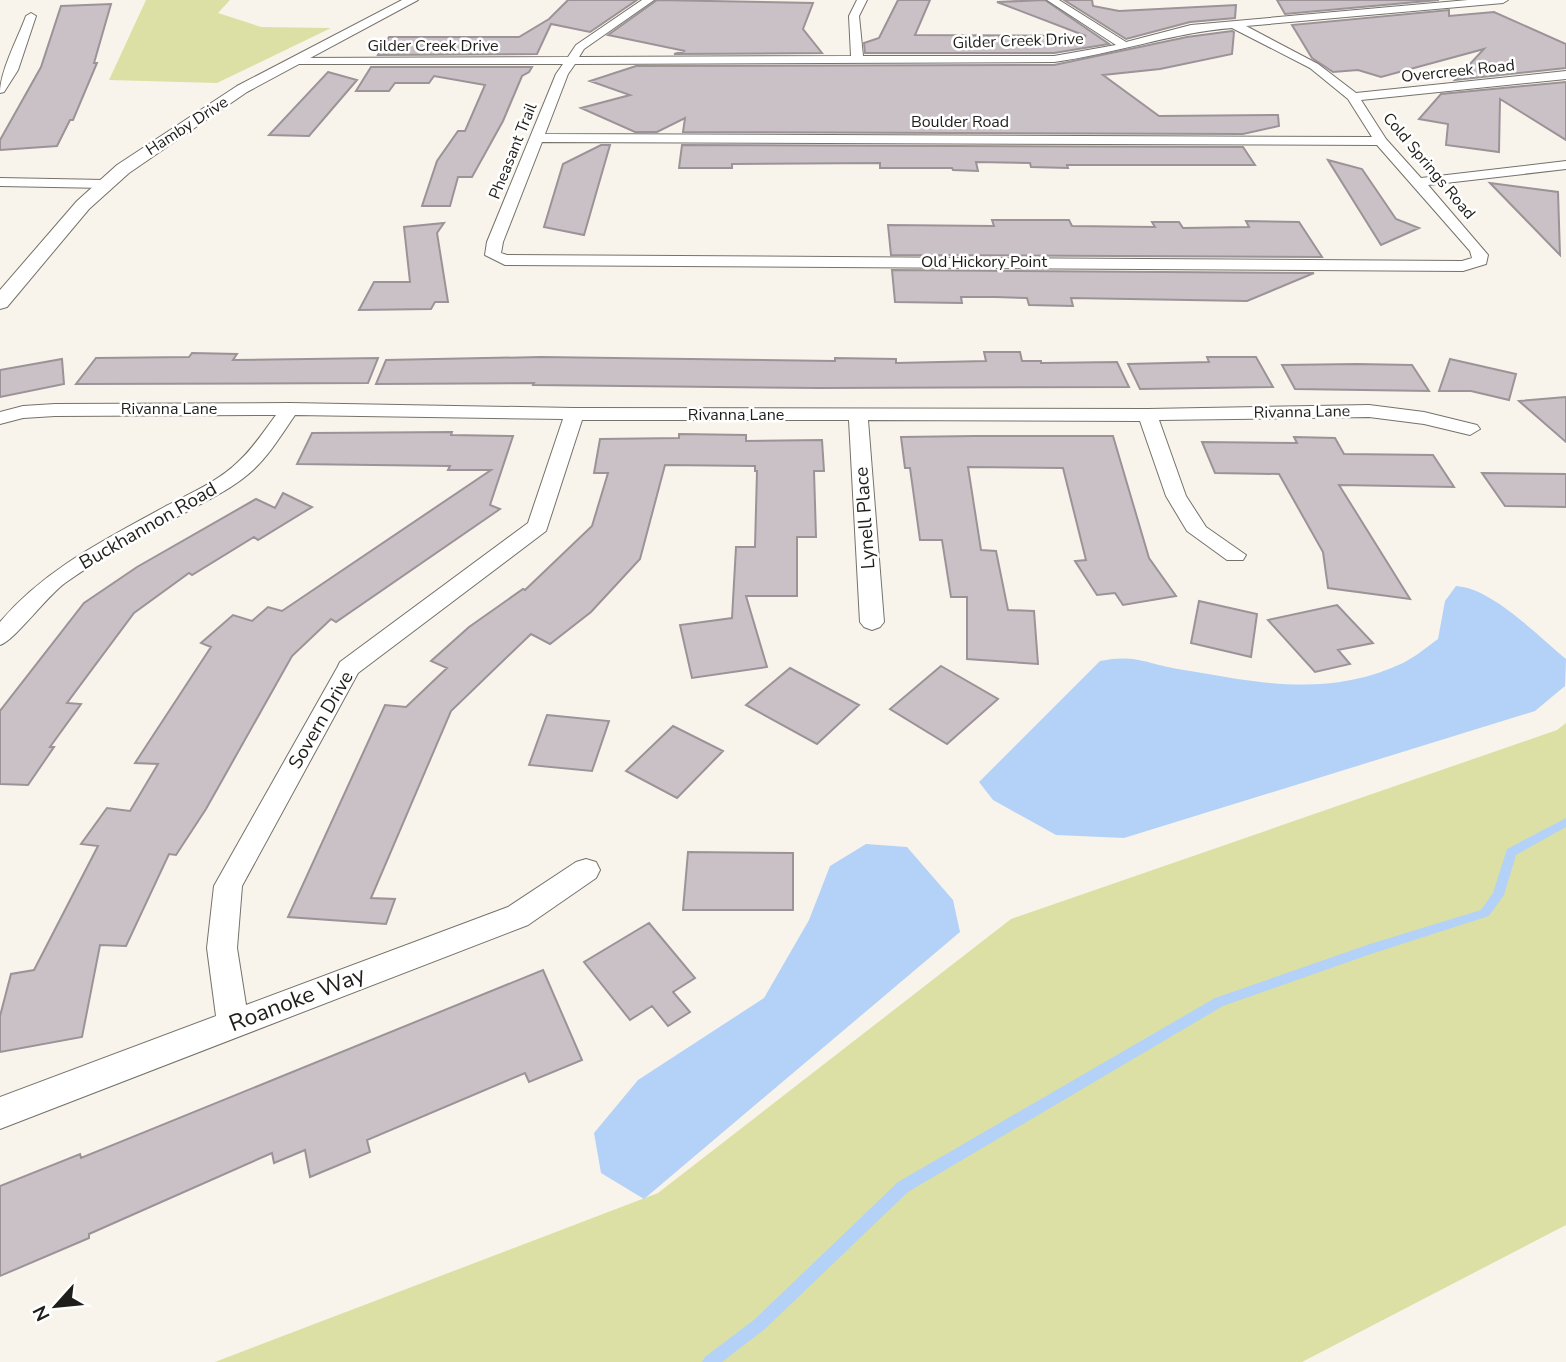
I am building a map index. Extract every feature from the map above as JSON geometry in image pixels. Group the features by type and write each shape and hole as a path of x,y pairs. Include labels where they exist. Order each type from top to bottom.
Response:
{"street":[{"name":"Hamby Drive","path":"0,303 104,184 242,89 412,0"},
{"name":"Pheasant Trail","path":"496,257 493,255 495,242 539,138 562,74 580,47 649,0"},
{"path":"857,59 855,16 862,0"},
{"path":"1052,0 1125,46"},
{"name":"Gilder Creek Drive","path":"300,58 1054,59 1095,54 1179,30 1503,0"},
{"path":"0,89 12,70 31,16"},
{"name":"Cold Springs Road","path":"1234,26 1314,66 1353,97 1381,141 1420,182 1480,255 1479,261 1473,264"},
{"name":"Overcreek Road","path":"1353,97 1566,75"},
{"name":"Boulder Road","path":"539,138 1381,141"},
{"path":"1420,182 1566,165"},
{"path":"0,182 104,184"},
{"name":"Old Hickory Point","path":"496,257 505,260 1473,264"},
{"name":"Rivanna Lane","path":"0,418 23,412 55,410 289,409 858,415 1149,415 1369,411 1424,418 1470,429"},
{"name":"Buckhannon Road","path":"0,637 27,605 56,579 111,545 224,483 261,450 289,409"},
{"name":"Sovern Drive","path":"233,1023 222,948 229,886 349,668 538,526 574,414"},
{"name":"Lynell Place","path":"858,415 872,622"},
{"path":"1149,415 1176,496 1198,531 1235,555"},
{"name":"Roanoke Way","path":"0,1113 518,916 586,870"}],"green space":[{"path":"146,0 230,0 218,13 261,27 331,28 217,83 109,80"},
{"path":"1566,723 1566,1225 1302,1362 215,1362 658,1193 1011,919 1557,730"}],"water":[{"path":"1456,586 1470,589 1499,604 1566,659 1565,686 1535,711 1124,838 1056,835 993,800 979,782 1100,661 1139,660 1178,669 1264,682 1319,684 1346,681 1403,663 1438,639 1445,601"},
{"path":"866,844 907,847 953,900 960,932 644,1199 601,1173 594,1133 638,1080 764,998 809,920 830,866"}],"building":[{"path":"568,0 637,0 590,32 551,24 537,54 378,55 389,37 519,37 549,19"},
{"path":"657,0 813,3 803,29 822,53 674,54 685,51 608,35"},
{"path":"898,0 930,0 915,35 1086,36 997,2 1045,0 1109,44 1054,53 865,53 864,43 879,38"},
{"path":"1064,0 1092,0 1093,6 1119,11 1236,5 1235,18 1190,22 1126,39"},
{"path":"1277,0 1439,0 1285,14"},
{"path":"111,4 94,63 97,63 73,120 70,120 57,146 0,150 0,140 41,67 61,6"},
{"path":"1449,10 1449,16 1494,12 1566,44 1566,68 1455,80 1484,49 1381,77 1358,70 1333,72 1312,58 1292,25"},
{"path":"1232,31 1232,54 1160,69 1103,75 1159,116 1278,115 1279,126 1243,134 683,132 685,118 657,132 635,132 581,108 630,95 590,81 636,66 1054,65 1187,37"},
{"path":"371,67 532,67 522,76 503,121 472,177 458,177 450,206 422,206 437,161 458,131 465,131 485,85 434,76 429,83 395,83 389,91 356,91"},
{"path":"328,72 357,80 309,136 269,135"},
{"path":"1566,82 1566,140 1500,99 1499,152 1446,145 1448,124 1419,119 1441,94"},
{"path":"601,145 610,145 584,235 544,227 563,164"},
{"path":"682,145 1243,147 1255,165 1067,165 1068,168 1031,167 1030,163 976,162 978,171 952,168 880,168 880,163 732,164 732,168 679,168"},
{"path":"1328,160 1362,169 1396,219 1419,228 1381,245"},
{"path":"1490,183 1558,192 1560,255"},
{"path":"992,220 1069,220 1072,226 1155,227 1152,222 1179,222 1183,228 1249,227 1246,221 1299,222 1322,257 891,255 888,225 994,226"},
{"path":"444,223 437,233 448,302 435,302 431,309 359,310 374,282 410,282 404,227"},
{"path":"892,270 1314,273 1247,301 1071,298 1073,306 1029,305 1027,298 995,297 961,297 962,303 895,302"},
{"path":"984,352 1020,352 1022,361 1041,363 1117,362 1129,387 819,388 533,385 534,383 376,384 386,360 541,357 835,361 835,358 896,359 896,363 986,361"},
{"path":"192,353 237,354 233,360 378,358 368,383 76,384 96,358 189,357"},
{"path":"1207,357 1256,357 1273,387 1140,389 1128,364 1209,362"},
{"path":"62,359 64,384 0,397 0,370"},
{"path":"1450,359 1516,374 1509,400 1471,391 1439,391"},
{"path":"1282,365 1412,365 1429,391 1295,389"},
{"path":"1566,397 1566,442 1519,401"},
{"path":"452,432 451,435 513,436 490,505 500,509 336,622 331,619 292,656 206,809 176,855 169,854 126,946 100,945 82,1037 0,1052 0,1016 11,974 34,970 98,846 81,844 107,808 130,811 158,764 135,763 211,647 201,643 233,615 252,621 268,607 282,611 491,470 448,470 450,466 297,464 312,433"},
{"path":"679,434 746,435 746,441 822,440 824,471 814,471 816,537 797,537 797,596 746,596 767,667 692,678 680,625 732,618 736,547 755,547 755,466 665,465 640,559 591,612 550,644 531,634 451,711 371,898 395,899 386,924 288,917 385,705 406,707 447,668 431,661 469,627 525,590 592,526 608,473 594,473 600,439 679,438"},
{"path":"1113,436 1149,558 1176,596 1123,605 1115,593 1097,595 1075,561 1086,560 1063,468 968,467 981,550 996,551 1008,610 1034,611 1038,664 967,659 967,597 951,597 942,540 920,540 910,468 905,468 901,437"},
{"path":"1294,437 1335,438 1344,454 1433,455 1454,487 1339,485 1410,599 1328,588 1323,552 1279,474 1215,473 1202,442 1297,443"},
{"path":"1482,473 1566,474 1566,507 1505,506"},
{"path":"283,493 312,507 258,540 254,537 192,575 189,573 134,613 67,703 81,704 50,747 54,747 28,785 0,784 0,711 84,603 137,567 256,499 275,508"},
{"path":"1199,601 1257,614 1251,657 1191,643"},
{"path":"1337,605 1373,643 1338,650 1350,664 1315,672 1268,620"},
{"path":"941,666 998,699 947,744 890,709"},
{"path":"790,668 859,705 817,744 746,705"},
{"path":"547,715 609,721 592,771 529,765"},
{"path":"673,726 723,751 677,798 626,771"},
{"path":"688,852 793,853 793,910 683,910"},
{"path":"649,923 695,978 673,992 690,1012 668,1026 652,1006 630,1020 584,962"},
{"path":"543,970 582,1060 529,1082 525,1073 367,1140 370,1152 310,1177 305,1150 274,1163 272,1153 0,1276 0,1186 80,1154 81,1158"}],"waterway":[{"path":"710,1362 760,1324 903,1187 1219,1002 1370,949 1485,913 1498,895 1511,852 1566,822"}]}
